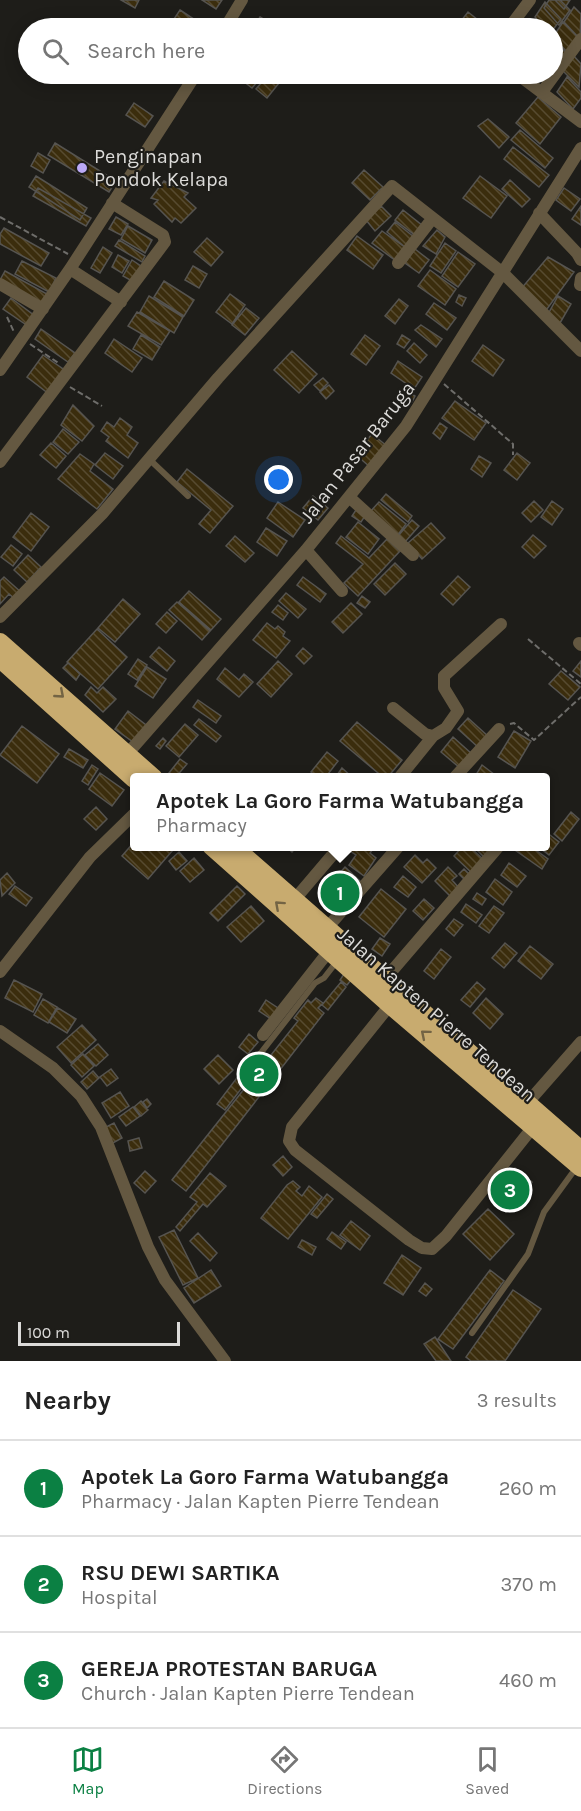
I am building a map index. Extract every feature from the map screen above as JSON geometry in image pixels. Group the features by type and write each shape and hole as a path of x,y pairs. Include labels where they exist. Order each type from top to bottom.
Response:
{"highway":[{"path":"0,642 123,759 131,773"},
{"path":"0,659 123,759 147,773"},
{"name":"Jalan Kapten Pierre Tendean","path":"218,851 390,1005 522,1109 533,1127 580,1161"},
{"name":"Jalan Kapten Pierre Tendean","path":"239,851 385,979 580,1161"}],"street":[{"path":"231,18 242,0"},
{"path":"516,18 530,0"},
{"path":"563,63 581,39"},
{"path":"0,370 73,264 189,84"},
{"path":"531,84 581,122"},
{"path":"542,92 548,84"},
{"name":"Jalan Pasar Baruga","path":"123,759 306,550 406,426 581,148"},
{"path":"0,617 102,513 148,458 392,186 503,273 581,351"},
{"path":"0,462 165,242 165,238 112,203"},
{"path":"539,213 581,260"},
{"path":"398,263 432,219"},
{"path":"73,264 121,302"},
{"path":"580,285 581,278"},
{"path":"0,284 43,309"},
{"path":"349,497 413,555"},
{"path":"306,550 342,591"},
{"path":"402,773 433,736 446,728 458,711 444,688 444,676 501,624"},
{"path":"393,708 425,734 433,736"},
{"path":"458,773 499,729"},
{"path":"0,972 90,857 130,819"},
{"path":"295,899 336,851"},
{"path":"327,928 395,851"},
{"path":"385,979 496,851"},
{"path":"263,1035 334,955"},
{"path":"390,1005 292,1127 289,1142 295,1150 409,1240 422,1248 432,1249 446,1236 533,1127"},
{"path":"0,1031 53,1068 81,1096 100,1127 148,1247 165,1280 225,1361"},
{"path":"522,1109 581,1042"}],"lane":[{"path":"148,458 188,496"},
{"path":"260,1054 315,983 324,978 334,955"},
{"path":"472,1332 528,1254 544,1212 580,1161"}],"path":[{"path":"0,217 73,264"},
{"path":"23,339 65,378 102,406"},
{"path":"438,378 513,444 513,455"},
{"path":"528,639 581,684"},
{"path":"499,729 514,723 534,740 581,697"}],"building":[{"path":"121,0 139,0 135,8"},
{"path":"202,0 222,0 216,9"},
{"path":"549,0 560,0 570,10 563,20 553,18 544,8"},
{"path":"555,0 570,0 564,9"},
{"path":"545,2 560,18 536,18"},
{"path":"574,7 581,14 580,39 564,22"},
{"path":"180,10 192,18 175,18"},
{"path":"468,12 476,18 463,18"},
{"path":"563,22 580,39 569,54 563,48"},
{"path":"563,50 568,55 563,62"},
{"path":"573,55 581,64 579,87 563,71"},
{"path":"567,77 581,92 581,98 573,109 557,92"},
{"path":"260,84 278,84 267,98 256,89"},
{"path":"538,97 561,117 540,144 516,123"},
{"path":"134,103 153,116 145,127 126,115"},
{"path":"488,119 509,137 499,148 478,126"},
{"path":"520,130 553,158 545,168 511,140"},
{"name":"Penginapan Pondok Kelapa","path":"55,143 116,181 109,192 48,155"},
{"path":"513,147 549,175 539,187 504,159"},
{"path":"38,153 50,160 43,173 31,166"},
{"path":"364,170 383,187 370,200 352,183"},
{"path":"36,176 87,208 80,220 29,187"},
{"path":"480,176 507,196 491,218 463,198"},
{"path":"510,180 530,199 522,207 502,189"},
{"path":"164,181 188,193 184,197 196,208 181,223 175,218 172,222 154,204 158,200 151,198"},
{"path":"38,188 91,218 86,226 33,196"},
{"path":"564,188 580,199 571,211 556,200"},
{"path":"381,206 391,216 375,231 366,220"},
{"path":"581,206 581,225 572,219"},
{"path":"403,210 423,226 416,236 395,220"},
{"path":"116,217 128,224 121,235 109,229"},
{"path":"395,222 414,237 405,247 387,232"},
{"path":"128,226 152,240 145,253 121,239"},
{"path":"4,228 49,253 41,266 0,244 0,234"},
{"path":"437,230 445,237 436,254 423,246"},
{"path":"382,231 406,248 396,261 372,243"},
{"path":"357,236 383,255 373,269 347,250"},
{"path":"207,238 223,252 211,266 194,252"},
{"path":"119,240 145,256 142,262 115,246"},
{"path":"445,243 456,251 441,273 430,266"},
{"path":"103,247 112,253 100,273 91,268"},
{"path":"415,249 429,260 419,273 405,263"},
{"path":"458,252 475,264 458,287 442,276"},
{"path":"118,255 129,261 122,273 112,267"},
{"path":"548,257 574,272 547,309 520,290"},
{"path":"132,260 141,266 132,281 123,276"},
{"path":"22,261 56,278 49,292 15,274"},
{"path":"193,266 207,274 199,288 185,280"},
{"path":"430,270 456,289 445,305 418,286"},
{"path":"5,271 47,294 40,307 0,280"},
{"path":"164,281 194,300 184,316 154,297"},
{"path":"230,294 245,305 232,324 216,312"},
{"path":"459,295 466,298 462,306 456,302"},
{"path":"149,296 183,317 174,333 140,312"},
{"path":"558,296 571,304 560,323 547,316"},
{"path":"11,298 35,316 28,326 3,309"},
{"path":"399,299 408,306 395,324 385,316"},
{"path":"434,303 456,318 447,330 426,314"},
{"path":"246,308 259,318 245,335 232,325"},
{"path":"137,312 170,331 161,345 128,326"},
{"path":"421,325 442,339 436,347 415,330"},
{"path":"41,329 75,353 68,362 35,339"},
{"path":"141,335 160,347 152,360 133,349"},
{"path":"365,335 380,346 366,365 351,354"},
{"path":"402,335 410,340 404,348 397,344"},
{"path":"114,339 142,358 132,372 105,353"},
{"path":"414,343 427,355 420,363 407,351"},
{"path":"483,345 504,360 493,376 472,361"},
{"path":"292,351 317,374 299,393 274,370"},
{"path":"43,355 66,371 49,394 27,377"},
{"path":"398,361 422,377 414,389 391,373"},
{"path":"323,378 328,383 320,391 314,385"},
{"path":"329,385 334,391 326,399 320,392"},
{"path":"407,391 415,396 412,402 404,397"},
{"path":"455,401 486,423 474,440 442,418"},
{"path":"73,405 94,426 82,441 61,425"},
{"path":"120,418 132,427 127,435 138,443 128,458 106,441 109,437 101,431 107,422 114,427"},
{"path":"440,423 447,428 440,439 433,433"},
{"path":"63,429 79,442 68,454 53,442"},
{"path":"372,434 387,446 370,467 355,454"},
{"path":"51,443 66,456 56,468 40,455"},
{"path":"105,453 123,466 113,479 95,465"},
{"path":"517,453 530,463 517,480 504,470"},
{"path":"80,454 94,464 90,471 113,489 97,509 58,479"},
{"path":"479,456 491,463 482,477 471,469"},
{"path":"187,469 233,506 210,533 199,524 211,510 177,482"},
{"path":"386,494 412,516 408,522 381,500"},
{"path":"313,496 328,508 318,520 303,508"},
{"path":"534,501 543,510 531,522 522,513"},
{"path":"552,501 563,509 552,525 541,517"},
{"path":"278,502 305,520 293,537 267,518"},
{"path":"379,502 406,524 397,536 369,513"},
{"path":"356,510 365,516 361,522 352,516"},
{"path":"31,513 49,527 31,551 13,537"},
{"path":"412,520 419,526 405,542 398,536"},
{"path":"358,522 379,539 368,554 346,537"},
{"path":"431,523 445,538 422,559 408,543"},
{"path":"266,528 287,541 277,556 257,542"},
{"path":"533,535 546,546 534,558 522,547"},
{"path":"235,536 254,553 245,562 226,546"},
{"path":"341,536 369,558 387,539 400,551 358,596 344,583 363,564 336,543"},
{"path":"11,545 22,554 13,566 1,557"},
{"path":"28,555 41,567 27,582 14,570"},
{"path":"395,563 406,574 385,595 374,584"},
{"path":"458,576 470,587 453,605 441,594"},
{"path":"4,577 22,593 16,600 9,594 0,604 0,581"},
{"path":"303,577 326,594 320,602 297,585"},
{"path":"189,591 221,619 211,630 179,602"},
{"path":"286,593 306,609 298,618 279,601"},
{"path":"362,596 370,602 365,608 357,603"},
{"path":"123,599 140,614 115,642 98,628"},
{"path":"177,602 210,631 202,640 169,610"},
{"path":"351,603 362,614 343,633 332,622"},
{"path":"278,605 288,613 283,620 272,612"},
{"path":"167,612 177,621 166,633 156,624"},
{"path":"267,623 275,629 278,626 285,632 283,636 290,641 276,658 253,640"},
{"path":"97,629 127,657 98,689 67,662"},
{"path":"159,647 175,661 167,671 150,657"},
{"path":"303,648 312,656 304,664 296,656"},
{"path":"138,659 147,665 137,680 128,674"},
{"path":"278,661 292,674 271,697 257,684"},
{"path":"581,661 581,677 573,671"},
{"path":"68,663 80,674 76,680 63,668"},
{"path":"147,667 166,679 153,698 135,686"},
{"path":"225,668 239,680 244,674 253,682 239,697 217,679"},
{"path":"561,671 580,687 568,700 549,684"},
{"path":"91,687 97,693 103,687 116,699 103,712 85,695"},
{"path":"198,700 221,716 216,723 193,707"},
{"path":"128,711 146,725 133,742 115,729"},
{"path":"468,718 489,737 479,748 458,729"},
{"path":"199,719 221,736 216,742 194,725"},
{"path":"357,722 402,760 391,773 378,773 340,741"},
{"path":"185,724 198,735 179,757 166,746"},
{"path":"22,726 59,754 37,783 0,755"},
{"path":"514,731 531,741 515,768 498,757"},
{"path":"453,737 472,754 460,768 441,752"},
{"path":"163,738 166,741 160,749 156,746"},
{"path":"69,749 88,760 83,768 64,757"},
{"path":"327,752 338,761 329,773 311,772"},
{"path":"180,759 187,764 179,773 169,773"},
{"path":"92,765 98,769 88,785 82,781"},
{"path":"482,765 492,773 477,773"},
{"path":"100,773 124,790 112,806 89,789"},
{"path":"96,807 107,819 96,830 84,819"},
{"path":"571,812 579,819 562,841 554,834"},
{"path":"550,835 559,842 549,855 544,851 550,851"},
{"path":"130,847 130,851 172,851 148,879 122,856"},
{"path":"350,851 371,851 370,853 376,858 364,876 349,865 356,855"},
{"path":"458,851 474,851 486,862 474,875 454,856"},
{"path":"478,851 490,851 485,858"},
{"path":"516,851 537,851 548,859 542,869"},
{"path":"179,852 187,861 176,870 169,861"},
{"path":"415,855 423,863 427,859 436,868 422,883 404,867"},
{"path":"194,858 204,870 190,882 180,871"},
{"path":"509,863 526,876 517,887 501,875"},
{"path":"345,867 361,882 341,904 325,890"},
{"path":"448,867 457,876 452,880 459,888 450,896 435,881"},
{"path":"464,869 470,875 465,880 459,874"},
{"path":"7,873 15,883 2,896 0,880"},
{"path":"403,876 416,887 408,897 394,887"},
{"path":"495,879 512,892 503,905 486,892"},
{"path":"15,886 32,898 26,906 9,894"},
{"path":"237,886 245,894 218,921 210,913"},
{"path":"381,889 406,909 384,937 359,917"},
{"path":"477,893 486,899 482,905 473,899"},
{"path":"424,899 434,908 423,920 413,911"},
{"path":"466,904 482,915 476,923 461,912"},
{"path":"251,906 264,921 241,942 227,927"},
{"path":"494,906 504,913 489,933 479,926"},
{"path":"454,919 463,925 454,936 446,929"},
{"path":"380,938 390,944 382,956 372,949"},
{"path":"505,943 517,953 504,968 492,958"},
{"path":"530,946 553,964 541,979 518,961"},
{"path":"441,949 451,957 434,979 424,971"},
{"path":"344,974 351,980 347,985 340,980"},
{"path":"14,980 42,994 33,1012 5,998"},
{"path":"341,982 346,987 328,1010 322,1005"},
{"path":"477,982 485,989 470,1007 461,1000"},
{"path":"316,998 323,1003 318,1008 324,1013 186,1191 172,1180 298,1021 294,1018 308,1000 311,1003"},
{"path":"486,998 503,1014 490,1029 473,1013"},
{"path":"43,999 57,1007 48,1023 34,1015"},
{"path":"266,1000 278,1008 271,1019 259,1011"},
{"path":"58,1008 76,1019 67,1033 49,1022"},
{"path":"82,1025 96,1040 71,1063 57,1047"},
{"path":"249,1034 258,1042 248,1054 239,1047"},
{"path":"98,1044 108,1055 96,1066 85,1055"},
{"path":"83,1054 94,1066 82,1077 71,1065"},
{"path":"218,1055 233,1070 219,1084 204,1069"},
{"path":"252,1058 260,1064 225,1110 217,1104"},
{"path":"111,1069 118,1078 107,1086 100,1077"},
{"path":"93,1071 99,1078 87,1089 81,1082"},
{"path":"120,1092 129,1106 111,1118 102,1103"},
{"path":"147,1099 151,1104 147,1108 143,1102"},
{"path":"141,1101 148,1110 141,1116 134,1107"},
{"path":"133,1107 140,1116 126,1126 119,1117"},
{"path":"114,1123 122,1138 111,1144 102,1129"},
{"path":"139,1138 142,1148 130,1151 128,1141"},
{"path":"283,1156 292,1167 283,1176 273,1165"},
{"path":"515,1168 532,1182 506,1212 489,1197"},
{"path":"145,1171 156,1181 145,1193 134,1183"},
{"path":"210,1173 226,1186 207,1207 203,1204 180,1231 176,1227 197,1202 190,1197"},
{"path":"293,1181 300,1187 296,1191 302,1196 309,1186 322,1197 288,1239 261,1218 287,1185"},
{"path":"327,1194 333,1199 317,1218 311,1214"},
{"path":"488,1209 514,1234 490,1260 463,1234"},
{"path":"351,1221 370,1236 360,1250 340,1235"},
{"path":"174,1230 198,1278 183,1285 159,1237"},
{"path":"332,1232 346,1242 341,1249 327,1239"},
{"path":"198,1233 217,1253 210,1261 190,1241"},
{"path":"302,1240 316,1247 312,1255 298,1247"},
{"path":"402,1255 421,1268 403,1295 384,1283"},
{"path":"211,1270 221,1286 194,1303 184,1288"},
{"path":"490,1270 504,1281 453,1349 438,1339"},
{"path":"425,1283 432,1289 426,1296 419,1291"},
{"path":"513,1290 541,1309 505,1361 471,1361 466,1357"},
{"path":"435,1337 451,1361 436,1361 424,1344"}],"place":[{"name":"Penginapan Pondok Kelapa","path":"82,168"},
{"name":"Apotek La Goro Farma Watubangga","path":"340,893"},
{"name":"RSU DEWI SARTIKA","path":"259,1074"},
{"name":"GEREJA PROTESTAN BARUGA","path":"510,1190"}]}
